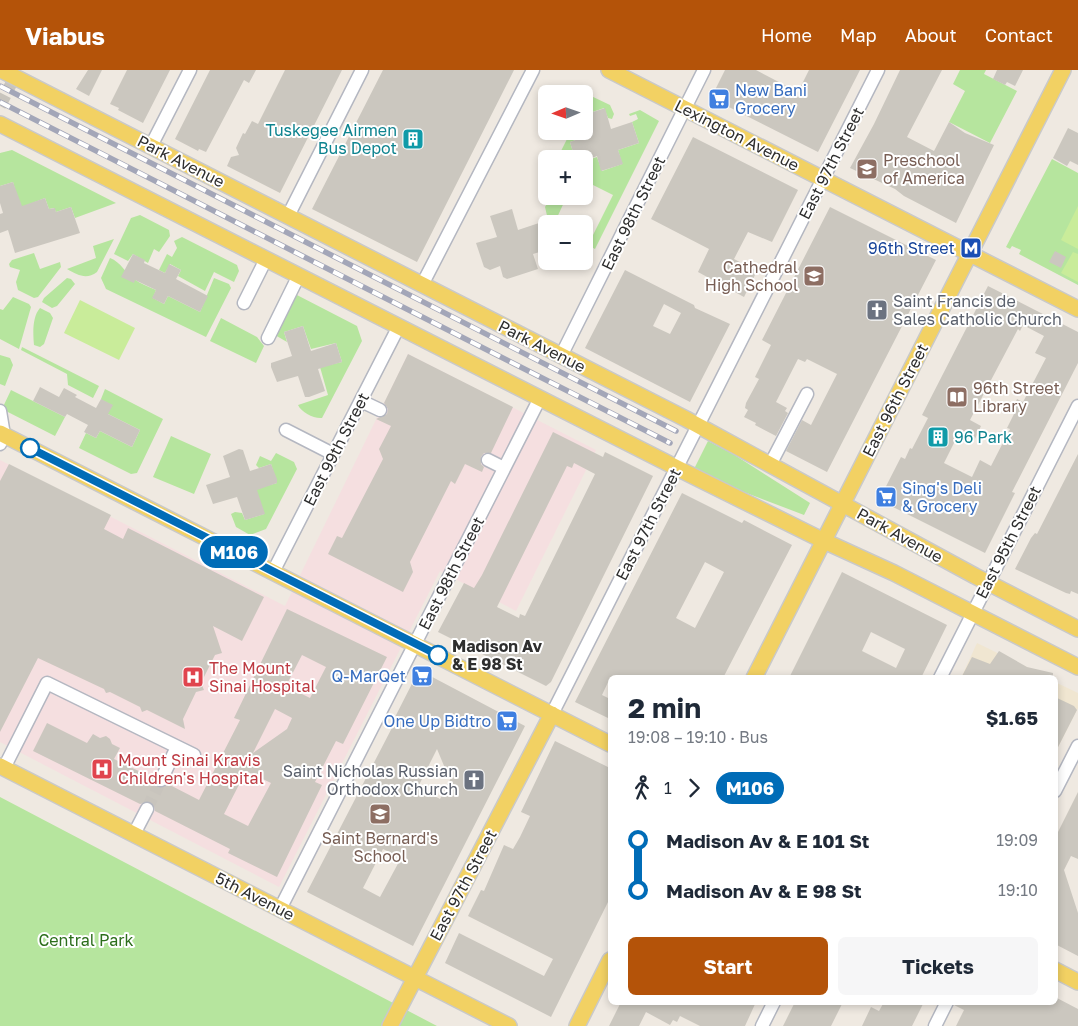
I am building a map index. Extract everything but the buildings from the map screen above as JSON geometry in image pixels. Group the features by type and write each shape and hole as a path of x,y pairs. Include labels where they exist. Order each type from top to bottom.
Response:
{"main road":[{"name":"Lexington Avenue","path":"609,70 1078,309"},
{"name":"East 96th Street","path":"756,675 1063,70"},
{"name":"Park Avenue","path":"11,75 698,425 987,583 1078,629"},
{"path":"0,124 676,468 824,541 894,573 1078,667"},
{"path":"1,437 273,572 608,743"},
{"name":"East 97th Street","path":"390,1026 552,714"},
{"name":"5th Avenue","path":"2,767 510,1026"},
{"path":"577,1026 608,964"},
{"path":"1058,972 1078,982"}],"street":[{"path":"151,146 190,70"},
{"path":"288,216 362,70"},
{"path":"422,285 533,70"},
{"name":"East 98th Street","path":"561,356 704,70"},
{"name":"East 97th Street","path":"552,714 878,70"},
{"path":"244,303 266,259"},
{"path":"268,338 299,275"},
{"name":"East 99th Street","path":"273,572 399,326"},
{"path":"770,465 807,394"},
{"name":"East 98th Street","path":"280,909 540,398"},
{"path":"361,401 380,410"},
{"name":"East 95th Street","path":"941,675 1078,406"},
{"path":"0,411 1,437"},
{"path":"286,430 333,454"},
{"path":"488,460 504,468"},
{"path":"2,767 46,683 194,755"},
{"path":"1058,785 1078,746"},
{"path":"161,780 177,747"},
{"path":"134,834 147,809"},
{"path":"762,1026 772,1005"},
{"path":"935,1026 946,1005"}],"shaded area":[{"name":"The Mount Sinai Hospital","path":"408,354 596,450 516,611 440,571 279,887 0,742 0,460 285,606"},
{"path":"977,643 1043,675 962,675"},
{"path":"1058,683 1078,693 1078,708 1058,747"}],"green space":[{"path":"960,70 986,70 984,74 1017,91 990,143 949,122 965,91 953,84"},
{"path":"593,97 610,105 614,114 612,119 608,118 604,108 593,112"},
{"path":"640,110 659,121 595,249 593,248 593,235 613,195 593,185 593,158 597,157 602,171 622,164 618,150 639,143 632,122 638,119 636,114 630,116 629,114"},
{"path":"566,140 576,140 570,142 572,150 562,150"},
{"path":"12,150 116,203 75,218 71,207 56,212 54,208 49,209 45,198 20,208 13,182 0,186 0,153"},
{"path":"1052,159 1078,173 1078,285 1019,254 1021,250 1012,246 1010,249 1006,247"},
{"path":"546,205 563,205 558,215 547,215"},
{"path":"1078,206 1078,249 1061,240"},
{"path":"140,215 169,230 170,236 159,252 154,249 148,263 133,254 128,261 114,254 131,218"},
{"path":"182,237 237,265 239,271 234,282 214,272 205,291 178,276 181,270 170,264 165,273 159,270 167,254 172,257 177,248 174,241"},
{"path":"114,239 97,272 86,276 78,275 67,269 96,258 93,246"},
{"path":"1073,252 1078,254 1078,282 1061,273"},
{"path":"34,253 40,269 60,262 61,267 38,297 34,298 18,290 16,282 20,270 10,267 9,264 12,260"},
{"path":"110,258 117,262 134,279 156,290 153,298 164,304 168,296 200,312 214,278 229,284 231,288 206,337 106,289 101,278"},
{"path":"67,278 71,279 75,284 57,306 52,308 42,302 44,298"},
{"path":"295,294 357,326 362,341 322,418 308,414 298,405 328,395 320,367 342,362 336,343 311,349 303,326 284,332 287,342 275,335"},
{"path":"13,297 29,304 31,307 19,349 0,339 0,309 3,310"},
{"path":"80,300 135,328 119,360 64,333"},
{"path":"40,308 50,313 53,318 44,344 40,347 34,345 33,331 34,321"},
{"path":"221,318 257,337 264,346 256,363 210,341"},
{"path":"22,347 99,386 93,398 68,385 67,374 21,350"},
{"path":"0,355 10,358 13,365 5,386 0,384"},
{"path":"105,389 163,419 137,473 131,474 79,448 86,433 96,438 100,431 132,447 140,430 108,414 101,399"},
{"path":"11,390 65,417 55,436 2,409"},
{"path":"171,436 211,454 194,494 153,477"},
{"path":"708,441 733,454 810,503 804,515 718,482 694,469"},
{"path":"276,453 294,462 297,469 266,529 250,535 236,527 231,514 235,512 242,513 245,520 264,514 255,489 277,483 271,464 259,468 256,465 260,456 271,461"},
{"name":"Central Park","path":"0,797 437,1026 0,1026"}],"tunnel":[{"path":"0,106 11,84"},
{"path":"147,809 161,780"}],"railway":[{"path":"0,86 676,431"},
{"path":"0,102 670,443"}],"bus line":[{"name":"M106","path":"30,448 438,655"}],"place":[{"name":"New Bani Grocery","path":"719,99"},
{"name":"Tuskegee Airmen Bus Depot","path":"413,139"},
{"name":"Preschool of America","path":"867,169"},
{"name":"96th Street","path":"971,248"},
{"name":"Cathedral High School","path":"814,276"},
{"name":"Saint Francis de Sales Catholic Church","path":"877,310"},
{"name":"96th Street Library","path":"957,397"},
{"name":"96 Park","path":"938,437"},
{"name":"Sing's Deli & Grocery","path":"886,497"},
{"name":"Madison Av & E 98 St","path":"438,655"},
{"name":"Q-MarQet","path":"422,676"},
{"name":"The Mount Sinai Hospital","path":"193,677"},
{"name":"One Up Bidtro","path":"507,721"},
{"name":"Mount Sinai Kravis Children's Hospital","path":"102,769"},
{"name":"Saint Nicholas Russian Orthodox Church","path":"474,780"},
{"name":"Saint Bernard's School","path":"380,814"}]}
